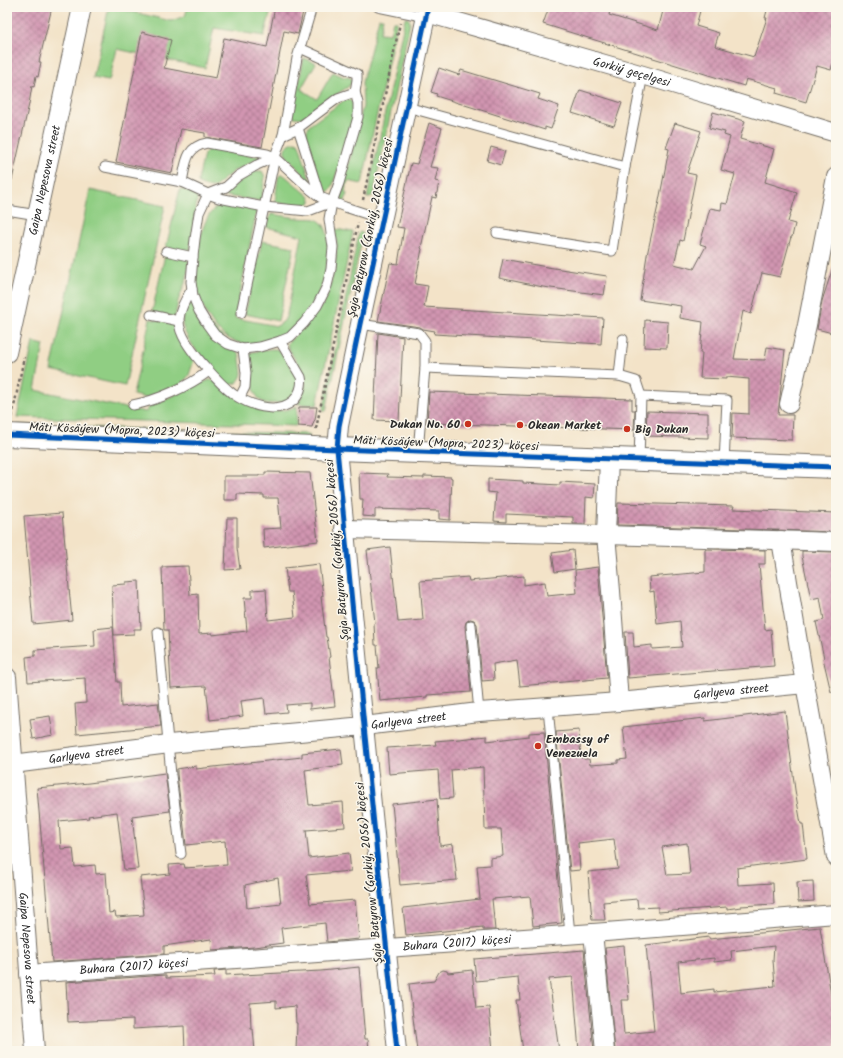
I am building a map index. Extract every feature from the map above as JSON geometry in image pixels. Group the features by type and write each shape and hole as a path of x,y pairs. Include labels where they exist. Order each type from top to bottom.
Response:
{"street":[{"name":"Gaipa Nepesova street","path":"8,345 82,7"},
{"name":"Gorkiý geçelgesi","path":"427,13 836,133"},
{"name":"Şaja Batyrow (Gorkiý, 2056) köçesi","path":"397,1051 337,449 339,426 360,324 427,13"},
{"path":"789,404 807,325 836,177"},
{"name":"Mäti Kösäýew (Mopra, 2023) köçesi","path":"7,436 836,467"},
{"path":"608,459 606,535 620,702"},
{"path":"344,529 836,542"},
{"path":"781,540 805,684 833,824 836,857"},
{"name":"Gaipa Nepesova street","path":"7,678 9,741 13,764 35,1051"},
{"name":"Garlyeva street","path":"13,764 169,744 364,726 479,712 620,702 805,684"},
{"name":"Buhara (2017) köçesi","path":"29,974 836,914"},
{"path":"593,933 605,1051"}],"lane":[{"path":"241,312 275,157 284,135 297,58 312,7"},
{"path":"378,7 427,13"},
{"path":"275,157 238,176 226,187 208,194 199,213 194,239 191,282 193,296 199,311 215,335 228,344 243,349 260,347 290,337 318,306 327,286 331,269 333,247 329,219 332,202 358,117 358,103 355,92 357,80 356,74 300,48"},
{"path":"497,233 612,252 625,167 643,76"},
{"path":"284,135 298,128 338,98 355,92"},
{"path":"407,107 625,167"},
{"path":"298,128 320,197"},
{"path":"182,182 188,156 194,148 200,144 207,143 267,154 275,157 320,197 382,219"},
{"path":"105,167 182,182 219,198 264,207 308,211 332,202"},
{"path":"7,210 37,215"},
{"path":"166,251 193,257"},
{"path":"192,289 185,298 181,310 179,320 180,328 192,352 215,379 233,394 262,407 275,408 290,404 296,399 300,390 302,377 280,341"},
{"path":"151,315 179,320"},
{"path":"360,324 419,333 425,341 425,368 418,452"},
{"path":"619,376 623,339"},
{"path":"240,397 245,387 246,374 243,349"},
{"path":"425,368 619,376 636,381 642,396 639,460"},
{"path":"134,405 147,402 186,386 209,371"},
{"path":"642,396 727,400 724,463"},
{"path":"471,625 479,712"},
{"path":"158,632 181,854"},
{"path":"548,708 570,934"}],"green space":[{"path":"109,7 171,21 185,16 188,7 272,7 264,36 214,28 205,68 117,49 109,81 93,78"},
{"path":"379,18 383,18 380,33 390,34 393,21 397,21 362,184 348,181 345,192 347,193 345,202 341,197 363,106 362,82"},
{"path":"405,18 409,19 410,23 373,195 367,198"},
{"path":"304,58 316,63 301,89 317,99 333,72 344,77 351,78 352,82 349,86 302,118 294,117 292,114"},
{"path":"346,99 353,104 354,117 332,188 327,193 324,193 307,137 307,131 310,125"},
{"path":"295,142 298,143 300,147 311,183 287,157 285,152 286,147 289,144"},
{"path":"214,148 261,157 234,171 215,187 211,188 200,185 198,181 204,154 208,150"},
{"path":"255,171 262,171 265,177 261,201 226,196 232,187"},
{"path":"280,175 284,175 309,196 311,202 308,204 298,205 275,202 278,178"},
{"path":"180,189 198,193 190,250 185,249 184,251 166,247"},
{"path":"90,190 165,206 125,386 51,370"},
{"path":"224,203 257,209 235,318 277,326 284,321 287,314 302,236 266,227 271,214 316,219 324,225 326,229 328,249 326,270 322,286 316,299 293,328 280,336 263,342 247,344 230,339 223,335 207,315 197,290 196,269 203,228 213,211"},
{"path":"335,229 353,232 317,405 298,404 305,387 305,376 287,344 326,300 335,268 337,246"},
{"path":"359,232 363,233 326,411 323,410"},
{"path":"262,241 294,247 278,321 245,314"},
{"path":"165,255 189,260 187,278 178,301 175,317 152,312"},
{"path":"191,302 195,310 239,353 242,373 237,383 229,385 223,380 208,365 188,338 182,322 185,311"},
{"path":"150,319 175,323 182,343 194,360 189,375 183,383 146,398 133,395"},
{"path":"33,342 44,345 35,390 146,412 150,406 156,403 212,380 278,411 297,406 296,426 17,417"},
{"path":"270,349 280,351 296,374 298,382 296,391 288,401 268,403 263,402 256,395 249,368 249,355 252,352"},
{"path":"18,425 309,434 309,438"}],"building":[{"path":"7,7 52,7 39,62 41,62 38,77 36,76 34,87 32,86 12,180 7,180"},
{"path":"275,7 304,7 298,34 284,31 262,147 205,137 205,133 181,129 172,173 116,162 142,32 171,40 164,68 216,78 224,38 267,47"},
{"path":"549,7 611,7 609,15 658,30 664,7 701,7 696,26 719,33 715,46 754,57 767,18 765,18 768,7 836,7 836,51 831,70 817,66 806,102 776,93 777,88 746,79 744,86 543,24"},
{"path":"439,68 459,75 461,70 540,94 538,99 559,106 551,129 545,127 545,130 436,96 437,94 431,92"},
{"path":"580,90 622,103 614,126 572,113"},
{"path":"713,112 745,121 740,139 774,149 765,182 797,192 788,222 795,224 780,277 762,273 751,314 743,311 734,359 765,360 767,347 785,350 778,415 793,415 792,440 732,438 733,413 749,414 749,379 726,377 726,379 700,378 702,353 700,353 703,322 680,318 681,306 640,300 647,255 669,149 666,148 675,123 701,131 687,173 696,175 683,241 680,240 674,264 694,269 706,246 700,244 710,208 721,210 722,203 727,204 735,174 721,170 730,137 724,135 725,132 709,128"},
{"path":"429,123 442,128 430,167 438,168 435,181 439,182 436,198 432,197 415,284 428,286 424,307 603,318 601,344 434,334 435,331 420,327 378,321 390,263 398,264 404,228 397,227 411,163 417,164"},
{"path":"491,147 505,151 501,165 487,161"},
{"path":"503,259 607,276 604,295 543,287 499,278"},
{"path":"833,267 836,267 836,334 817,329 822,301"},
{"path":"645,320 668,322 667,348 644,347"},
{"path":"378,333 403,337 399,421 374,420"},
{"path":"429,392 632,399 632,410 635,410 634,430 427,423"},
{"path":"299,407 317,407 315,420 312,427 298,426"},
{"path":"647,411 708,413 708,438 648,436 648,430 646,430"},
{"path":"265,472 310,473 318,541 264,548 263,529 281,528 278,498 264,498 264,495 237,494 237,500 224,500 224,476 259,476 265,475"},
{"path":"359,473 388,474 387,477 451,477 450,520 439,519 439,511 375,509 375,517 362,516 363,499 360,499"},
{"path":"488,479 560,485 560,482 595,484 594,498 586,497 585,524 573,524 573,517 506,514 506,522 494,521 496,493 488,492"},
{"path":"618,503 734,506 733,509 836,513 836,532 617,525"},
{"path":"62,513 72,620 33,624 24,516"},
{"path":"227,518 237,518 237,548 240,569 225,570"},
{"path":"390,547 398,622 423,620 420,581 468,577 469,581 524,576 524,585 545,582 547,596 577,593 575,570 598,567 607,678 520,686 517,660 493,664 494,680 482,681 477,624 474,620 470,619 466,622 465,626 471,692 427,695 427,697 380,701 377,668 379,668 377,645 375,645 375,623 367,550"},
{"path":"705,549 765,550 765,564 759,564 765,630 771,629 774,666 628,678 625,632 633,632 634,647 652,645 652,649 682,647 680,621 657,624 654,591 650,592 649,577 705,572"},
{"path":"573,550 575,569 555,572 552,553"},
{"path":"802,551 836,552 836,692 831,692 816,622 824,620 820,597 811,599"},
{"path":"319,564 323,596 321,597 330,657 335,706 310,709 310,703 286,705 287,712 266,714 264,698 241,701 243,716 210,720 206,686 171,688 168,630 164,630 162,567 188,566 190,595 198,594 199,634 212,633 212,635 247,631 244,598 252,598 252,590 266,589 268,620 295,617 292,592 288,592 285,568"},
{"path":"139,581 141,629 134,629 134,634 114,635 112,585"},
{"path":"113,627 117,682 120,682 121,707 158,703 161,726 77,734 75,704 86,703 85,678 28,682 26,657 35,656 35,650 95,646 94,629"},
{"path":"785,711 795,790 801,824 803,824 807,859 737,868 738,885 773,883 774,904 741,906 727,909 727,907 658,912 658,907 638,908 637,899 603,902 605,920 592,920 588,872 618,869 614,839 578,843 580,870 570,871 556,732 579,730 581,758 583,757 584,759 589,759 590,765 618,763 618,760 627,759 623,727 705,718 705,721","holes":["687,843 690,874 667,875 662,847"]},
{"path":"50,716 53,735 33,739 30,719"},
{"path":"544,732 562,923 533,926 530,896 492,899 495,930 483,930 483,927 406,935 403,908 480,899 477,866 490,865 490,858 503,856 501,829 485,829 483,767 451,770 453,798 440,799 438,770 389,774 387,748 436,745 435,741 487,736 487,741 529,736 529,733"},
{"path":"341,749 343,765 305,770 309,805 343,802 345,827 306,830 309,858 349,853 351,871 306,875 310,904 355,900 359,939 327,942 325,923 281,928 283,943 212,950 211,939 164,946 164,954 52,962 37,788 165,773 170,811 132,816 138,869 124,870 117,812 88,816 89,818 59,821 61,849 73,848 75,867 95,865 96,874 106,873 109,913 115,912 116,917 144,915 140,877 170,874 169,865 184,864 185,868 227,865 225,841 186,845 177,769 196,766 196,769 302,757 302,753","holes":["278,878 281,904 247,908 245,885"]},
{"path":"437,799 440,846 453,844 457,880 400,885 392,804"},
{"path":"813,881 814,901 798,902 797,882"},
{"path":"820,927 836,1025 836,1051 615,1051 605,948 624,946 629,1000 621,1000 624,1034 654,1031 646,945 709,937 709,939","holes":["774,946 773,960 775,986 714,992 714,989 681,993 678,962 714,958 714,962 732,960 731,951"]},
{"path":"584,950 594,1051 579,1051 573,977 549,979 559,1051 523,1051 516,1000 520,1000 518,977 476,981 474,959"},
{"path":"359,967 365,1039 368,1039 369,1051 296,1051 297,1023 295,1006 276,1008 276,1001 250,1003 251,1029 253,1029 255,1051 185,1051 184,1026 133,1029 133,1019 68,1022 66,982 166,975 166,978 215,976 214,971 226,970 226,975 242,975 321,971"},
{"path":"443,970 447,971 448,973 472,970 476,1008 489,1007 493,1051 417,1051 409,984 434,981 439,972"}],"cycle path":[{"path":"397,1051 337,449 339,426 428,7"},
{"path":"7,435 337,449 836,467"}],"place":[{"name":"Dukan No. 60","path":"468,424"},
{"name":"Okean Market","path":"520,425"},
{"name":"Big Dukan","path":"627,429"},
{"name":"Embassy of Venezuela","path":"538,746"}]}
